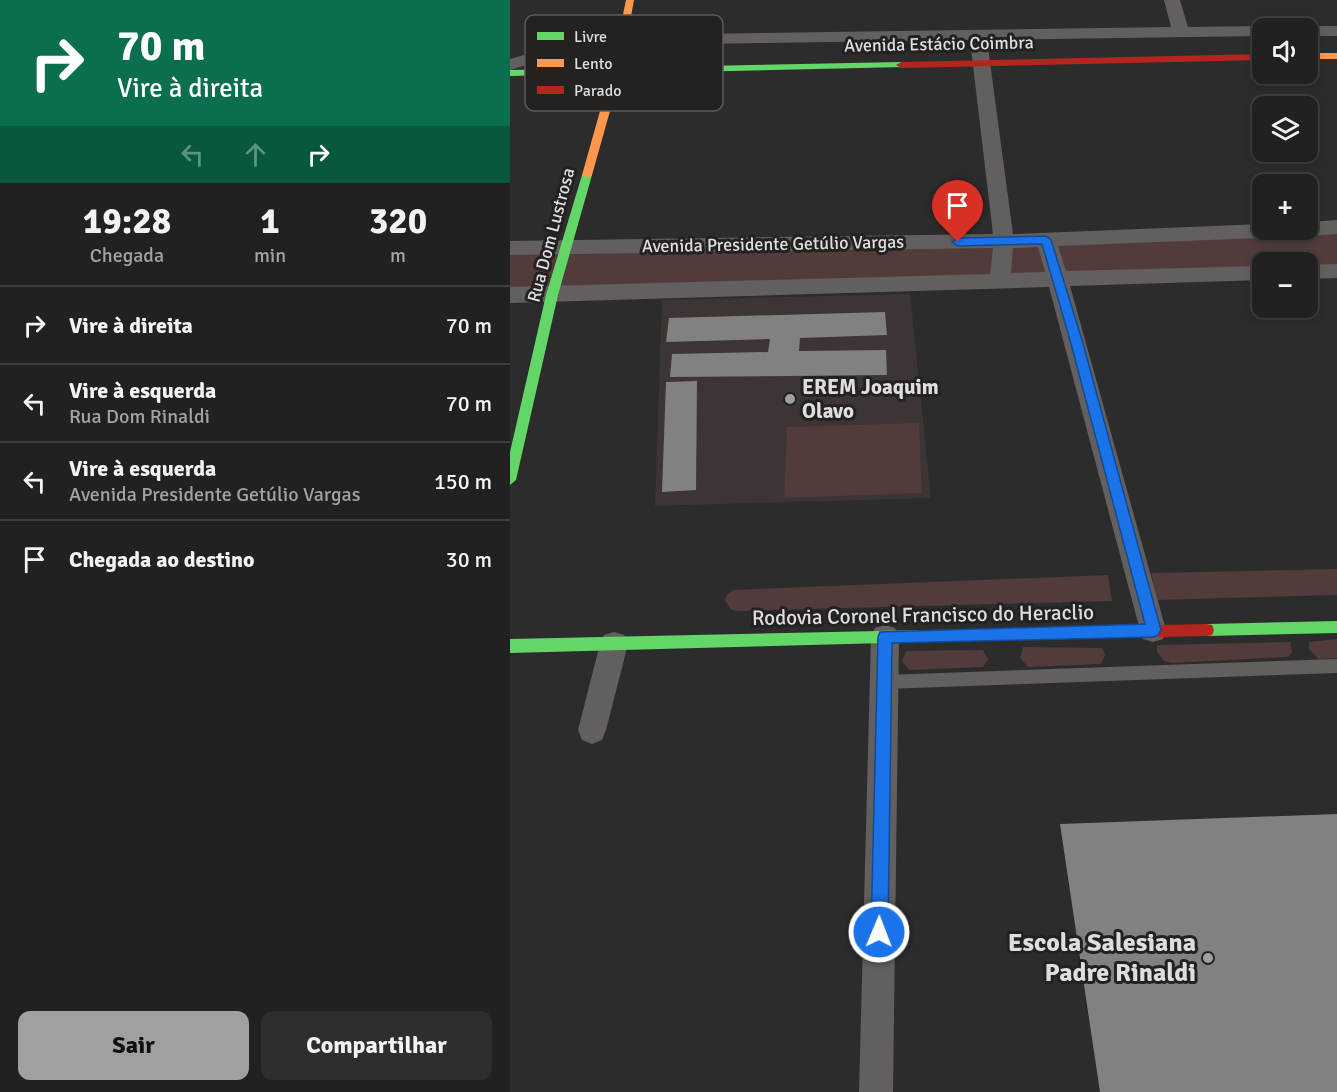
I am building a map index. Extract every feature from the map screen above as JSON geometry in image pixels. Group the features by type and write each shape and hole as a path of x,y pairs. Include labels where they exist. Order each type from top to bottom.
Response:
{"main road":[{"name":"Rua Dom Lustrosa","path":"627,15 630,0"},
{"path":"1318,56 1337,56"},
{"name":"Avenida Estácio Coimbra","path":"723,69 1252,57"},
{"name":"Avenida Estácio Coimbra","path":"510,73 525,73"},
{"name":"Rua Dom Lustrosa","path":"510,480 517,422 564,246 604,111"},
{"name":"Rodovia Coronel Francisco do Heraclio","path":"510,645 1337,627"}],"street":[{"path":"1172,0 1181,32"},
{"name":"Avenida Estácio Coimbra","path":"723,38 1252,31"},
{"path":"1318,31 1337,31"},
{"path":"978,34 1004,241 999,282"},
{"name":"Avenida Estácio Coimbra","path":"510,64 525,60"},
{"path":"1318,228 1337,227"},
{"name":"Avenida Presidente Getúlio Vargas","path":"510,248 1004,241 1252,231"},
{"path":"1046,240 1059,280 1153,630"},
{"path":"1318,272 1337,271"},
{"path":"510,295 1252,273"},
{"path":"876,1092 885,637"},
{"path":"592,730 614,644"}],"lane":[{"path":"885,682 1337,666"}],"shaded area":[{"path":"1337,229 1337,273 1318,274 1318,252 1252,252 1252,277 549,294 565,247 1006,244 1252,233 1252,240 1318,240 1318,230"},
{"path":"562,248 546,294 510,294 510,249"},
{"name":"EREM Joaquim Olavo","path":"910,294 931,498 655,506 662,300"},
{"path":"919,423 922,493 784,498 787,427"},
{"path":"1337,569 1337,595 1157,600 1151,573"},
{"path":"1108,575 1112,601 737,611 730,609 725,600 733,590"},
{"path":"1337,639 1337,658 1318,659 1309,649 1309,642"},
{"path":"1290,642 1292,652 1288,657 1172,663 1164,661 1157,652 1157,645"},
{"path":"1023,647 1102,648 1105,655 1101,664 1028,667 1020,658"},
{"path":"983,650 988,659 983,667 909,670 902,661 906,651"}],"building":[{"path":"885,312 887,335 800,338 799,351 886,350 887,375 670,377 672,354 768,352 770,339 666,342 669,318"},
{"path":"697,381 696,490 662,492 666,382"},
{"name":"Escola Salesiana Padre Rinaldi","path":"1337,814 1337,1092 1100,1092 1060,824"}],"traffic: fast":[{"path":"723,69 901,65"},
{"path":"510,73 525,73"},
{"path":"510,480 552,295 587,175"},
{"path":"1207,630 1337,627"},
{"path":"510,646 925,636"}],"traffic: slow":[{"path":"627,15 630,0"},
{"path":"1318,56 1337,56"},
{"path":"587,175 605,111"}],"traffic: jam":[{"path":"901,65 1252,57"},
{"path":"925,636 1207,630"}],"place":[{"name":"EREM Joaquim Olavo","path":"790,399"},
{"name":"Escola Salesiana Padre Rinaldi","path":"1208,958"}],"route":[{"path":"879,932 885,637 1153,630 1076,340 1046,240 958,242"}]}
